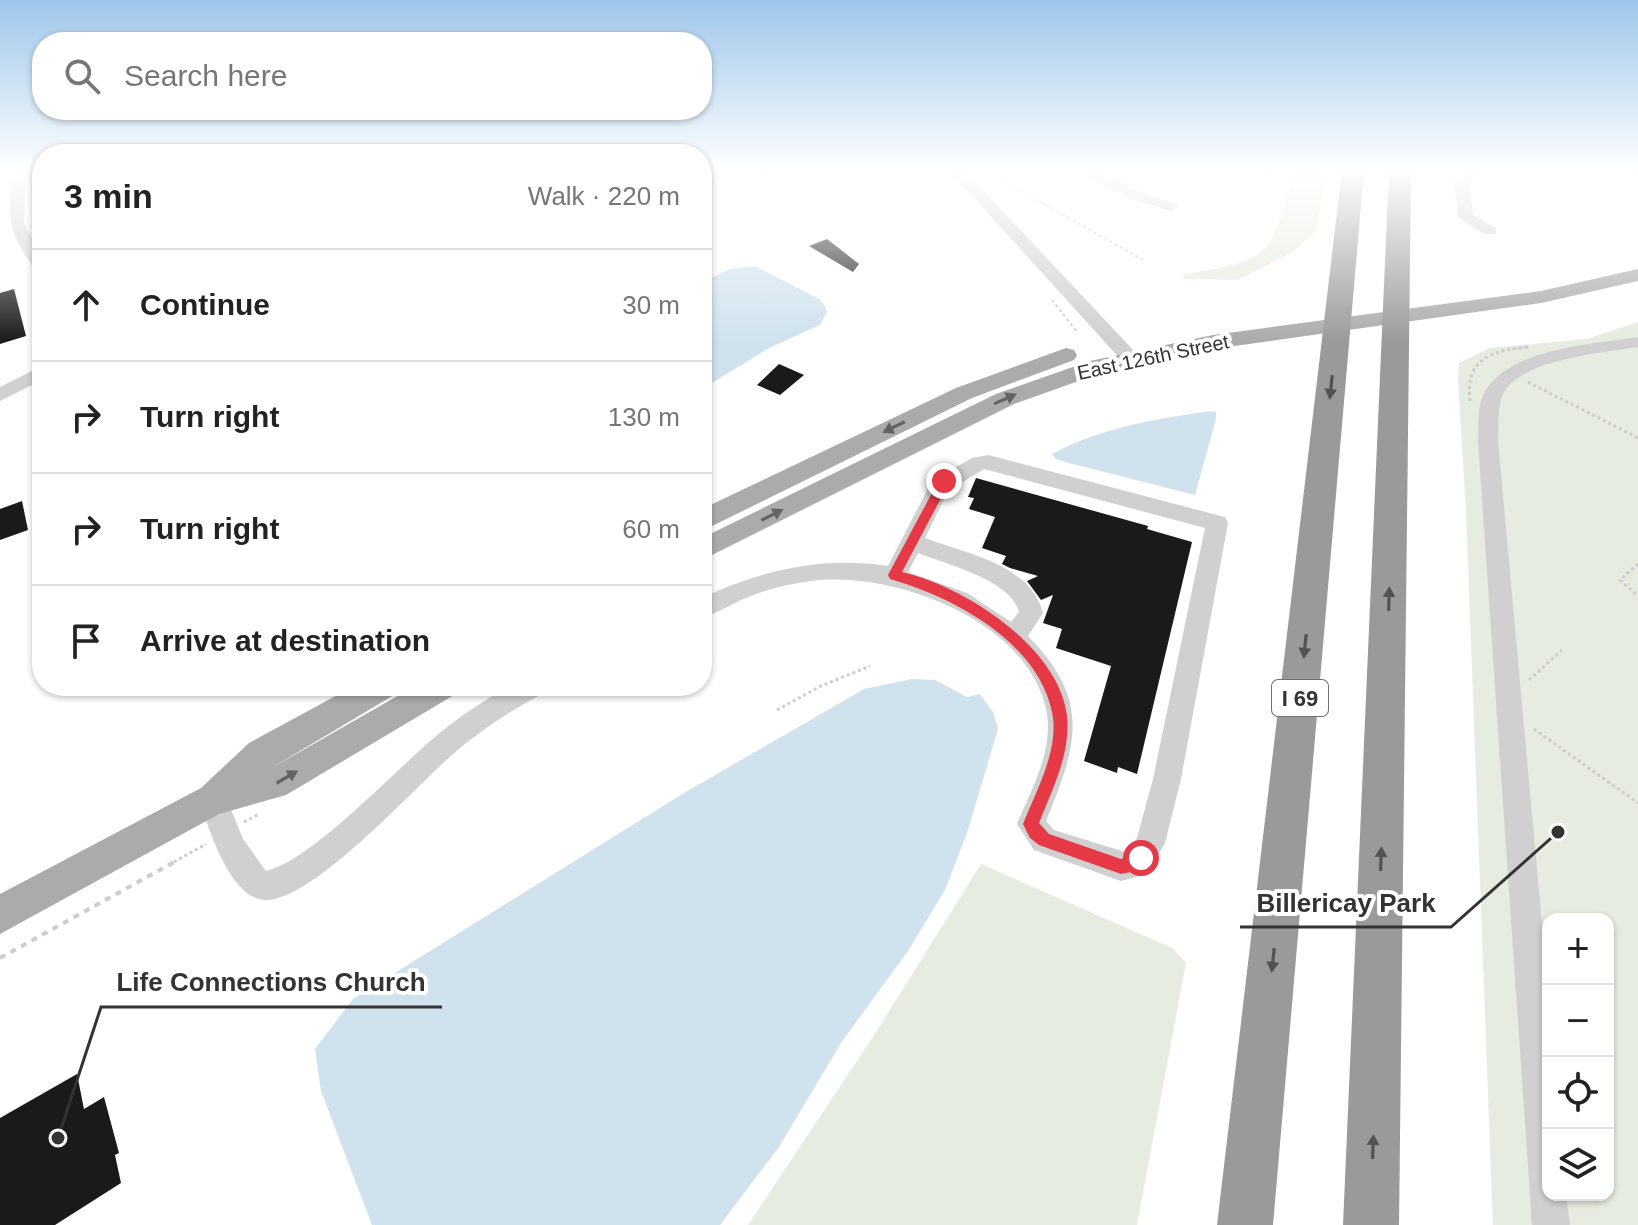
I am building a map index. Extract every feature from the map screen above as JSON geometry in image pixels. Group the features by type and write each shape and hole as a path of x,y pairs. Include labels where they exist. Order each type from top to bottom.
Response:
{"highway":[{"name":"I 69","path":"1245,1225 1347,227"},
{"path":"1371,1225 1398,227"}],"main road":[{"name":"East 126th Street","path":"1421,307 1603,269 1638,256"},
{"name":"East 126th Street","path":"712,516 990,381 1045,361 1421,307 1541,297 1638,275"},
{"name":"East 126th Street","path":"712,545 1005,399 1121,350"},
{"path":"0,915 213,799 261,754 365,696"},
{"path":"213,799 274,784 426,696"}],"street":[{"path":"15,227 32,253"},
{"path":"1008,227 1121,350"},
{"path":"1483,227 1490,231"},
{"path":"1543,1129 1488,441 1492,396 1513,373 1537,362 1638,342"},
{"path":"0,395 32,377"},
{"path":"712,604 759,581 825,570 895,575 922,581 949,594 1014,637 1027,650 1048,682 1060,713 1060,736 1052,771 1031,824 1044,840 1099,861 1121,867 1130,866 1141,858 1150,843 1167,779 1217,523 988,462 944,481 895,575"},
{"path":"913,542 996,573 1027,597 1031,613 1014,637"},
{"path":"213,799 225,833 241,864 255,881 264,886 279,884 320,857 464,730 517,696"},
{"path":"1549,1201 1551,1225"}],"path":[{"path":"1085,227 1145,261"},
{"path":"1487,357 1638,438"},
{"path":"1638,564 1620,580 1638,596"},
{"path":"1524,684 1562,650"},
{"path":"777,710 821,686 870,666"},
{"path":"1526,724 1638,803"}],"shaded area":[{"path":"1277,227 1317,227 1292,253 1237,280 1185,279 1182,275 1251,258 1263,250"},
{"path":"1638,322 1638,1225 1493,1225 1466,509 1458,380 1459,363 1490,348 1587,339"},
{"path":"981,864 1172,948 1186,963 1137,1225 748,1225 871,1040"}],"water":[{"path":"755,266 819,299 827,312 820,325 769,348 712,383 712,277 730,269"},
{"path":"1216,412 1216,419 1195,495 1069,463 1056,459 1052,454 1110,431"},
{"path":"912,679 935,680 967,697 980,694 993,712 998,729 967,833 945,890 908,951 841,1043 779,1147 720,1225 372,1225 321,1091 315,1049 353,999 684,793 864,689"}],"building":[{"path":"827,239 859,264 853,272 809,246"},
{"path":"14,289 26,336 0,344 0,293"},
{"path":"779,364 804,375 780,395 757,385"},
{"path":"976,478 1148,526 1147,529 1192,542 1137,774 1118,767 1117,773 1084,761 1111,666 1056,648 1062,629 1043,623 1053,595 1041,600 1027,581 1038,576 1002,564 1006,556 982,548 995,517 969,509 974,498 968,497"},
{"path":"22,501 28,530 0,540 0,509"},
{"path":"77,1074 84,1109 104,1097 119,1153 115,1155 121,1183 55,1225 0,1225 0,1118"}],"place":[{"name":"Billericay Park","path":"1558,832"},
{"name":"Life Connections Church","path":"58,1138"}],"route":[{"path":"944,481 895,575 922,581 949,594 1008,631 1027,650 1048,682 1060,713 1060,736 1052,771 1031,824 1035,832 1044,840 1121,867 1130,866 1141,858"}]}
